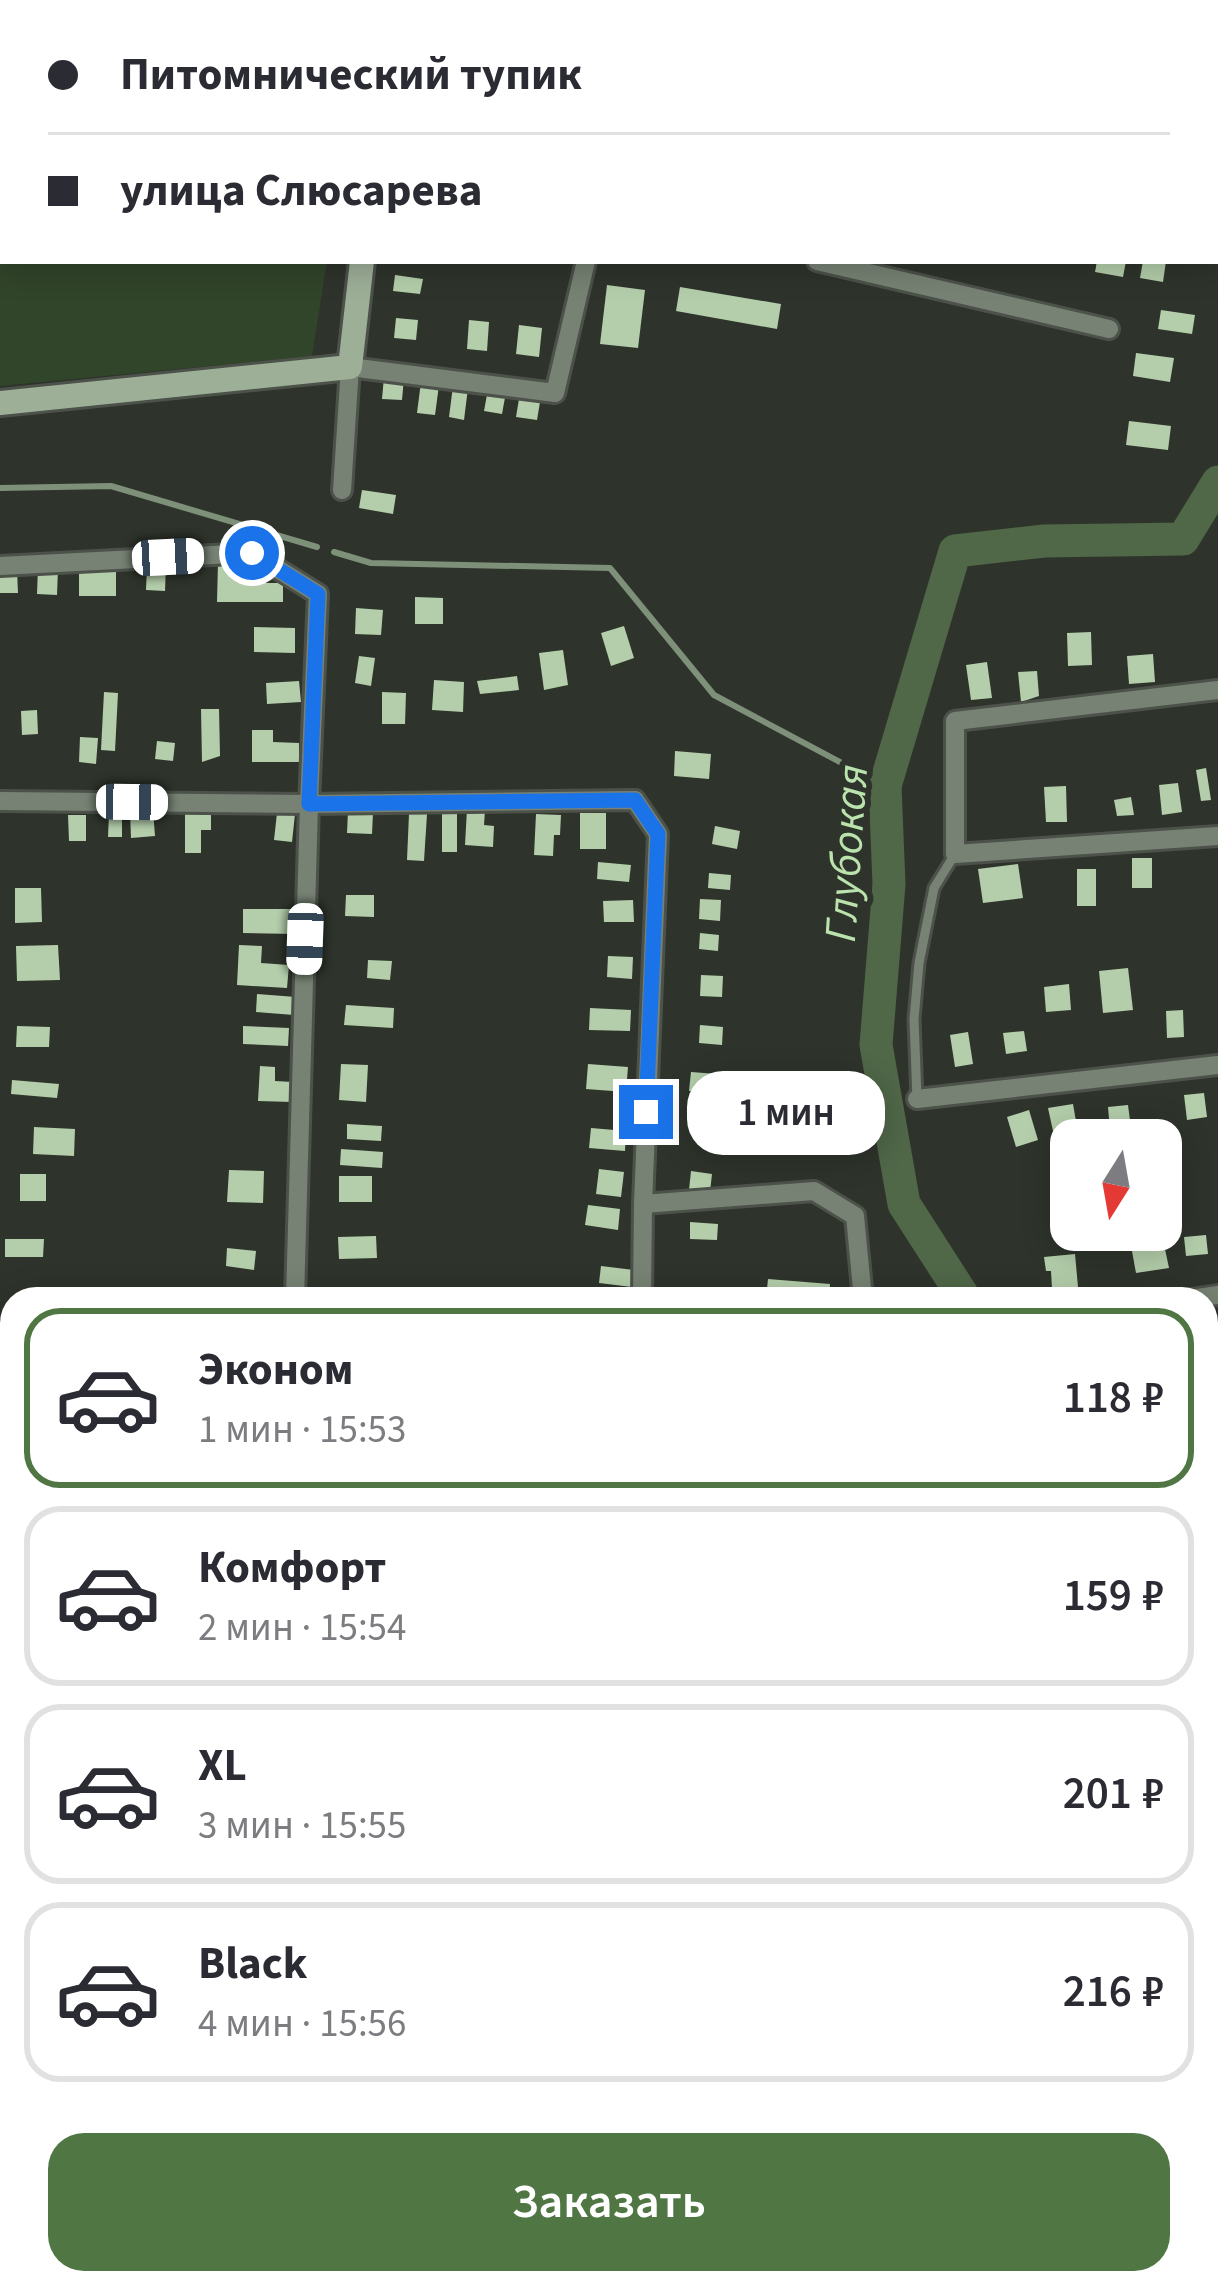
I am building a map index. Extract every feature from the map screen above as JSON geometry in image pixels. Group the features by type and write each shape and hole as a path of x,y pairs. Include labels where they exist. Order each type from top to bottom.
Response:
{"street":[{"path":"342,490 362,264"},
{"path":"0,403 350,367 555,393 585,264"},
{"path":"830,264 1108,328"},
{"path":"0,566 252,553 318,594 296,1287"},
{"path":"1218,690 955,721 955,854 1218,836"},
{"path":"0,801 635,800 658,834 642,1287"},
{"path":"917,1099 1218,1065"},
{"path":"643,1204 814,1191 856,1216 862,1287"}],"lane":[{"path":"917,1099 914,1019 920,963 934,888 955,854"}],"shaded area":[{"path":"0,264 327,264 312,356 0,386"}],"building":[{"path":"1096,264 1125,264 1123,277 1095,272"},
{"path":"1142,264 1166,264 1163,282 1140,278"},
{"path":"395,275 423,279 420,294 393,291"},
{"path":"607,285 645,290 638,348 600,344"},
{"path":"680,287 781,304 777,329 676,311"},
{"path":"1161,310 1195,315 1192,334 1158,329"},
{"path":"396,318 418,320 416,340 394,338"},
{"path":"469,320 489,322 487,351 467,349"},
{"path":"519,325 542,328 539,357 516,354"},
{"path":"1136,353 1174,358 1170,382 1133,376"},
{"path":"384,377 404,378 402,400 382,399"},
{"path":"421,382 439,385 435,415 417,413"},
{"path":"453,386 468,388 464,420 449,417"},
{"path":"488,389 506,392 502,414 484,411"},
{"path":"520,393 541,396 537,420 516,417"},
{"path":"1129,421 1171,426 1168,450 1126,445"},
{"path":"362,490 396,495 393,514 359,508"},
{"path":"218,562 241,562 241,583 283,583 283,602 217,602"},
{"path":"147,565 166,565 165,591 146,590"},
{"path":"38,567 58,568 57,595 37,594"},
{"path":"79,567 116,567 116,596 79,596"},
{"path":"0,570 17,570 18,593 0,593"},
{"path":"415,597 443,598 443,624 415,624"},
{"path":"356,608 383,610 381,635 355,634"},
{"path":"624,626 634,658 611,666 601,633"},
{"path":"254,627 295,628 295,653 254,652"},
{"path":"1091,632 1092,665 1068,666 1067,633"},
{"path":"563,650 568,685 544,690 539,653"},
{"path":"1153,654 1155,682 1129,684 1127,656"},
{"path":"359,656 375,658 371,686 355,683"},
{"path":"987,662 992,698 971,700 966,665"},
{"path":"1037,671 1039,696 1021,702 1018,672"},
{"path":"517,676 519,690 480,694 477,681"},
{"path":"434,680 464,682 463,712 432,710"},
{"path":"299,681 301,702 267,704 266,683"},
{"path":"104,692 118,693 115,751 101,750"},
{"path":"382,692 406,693 405,724 382,724"},
{"path":"201,709 219,709 220,756 202,762"},
{"path":"37,710 38,734 22,735 21,711"},
{"path":"252,730 273,730 273,742 299,743 299,762 252,762"},
{"path":"80,737 98,738 96,764 79,762"},
{"path":"157,741 175,743 173,761 155,759"},
{"path":"675,751 711,754 709,779 674,776"},
{"path":"1206,768 1211,800 1201,801 1196,770"},
{"path":"1178,783 1182,812 1162,815 1159,785"},
{"path":"1066,786 1067,822 1046,822 1044,787"},
{"path":"1131,797 1134,815 1117,816 1114,800"},
{"path":"442,809 457,809 457,852 442,852"},
{"path":"467,809 485,810 484,825 494,826 493,847 465,845"},
{"path":"153,810 155,836 131,838 130,811"},
{"path":"348,811 373,813 372,834 347,833"},
{"path":"109,813 122,813 122,837 108,837"},
{"path":"185,813 211,813 211,830 201,830 201,853 185,853"},
{"path":"277,813 295,814 292,842 274,840"},
{"path":"580,813 606,813 606,849 580,849"},
{"path":"409,814 427,814 424,861 407,860"},
{"path":"536,814 561,815 553,856 534,855"},
{"path":"68,815 86,815 86,841 69,841"},
{"path":"715,826 740,831 737,849 712,844"},
{"path":"1132,858 1152,858 1152,888 1132,888"},
{"path":"598,862 631,865 629,882 597,879"},
{"path":"1018,864 1023,898 983,903 978,869"},
{"path":"1077,869 1096,869 1096,906 1077,906"},
{"path":"709,873 731,875 730,890 708,888"},
{"path":"15,888 41,888 42,922 15,923"},
{"path":"346,895 374,895 374,917 345,916"},
{"path":"700,899 721,900 720,921 699,919"},
{"path":"633,900 634,922 604,922 603,901"},
{"path":"243,909 295,909 295,934 243,933"},
{"path":"700,933 719,935 718,951 699,949"},
{"path":"58,945 60,980 17,981 16,946"},
{"path":"239,945 262,946 261,963 289,965 287,988 237,985"},
{"path":"608,956 633,957 632,979 607,977"},
{"path":"368,960 392,961 390,980 367,978"},
{"path":"1128,968 1133,1010 1103,1013 1099,971"},
{"path":"701,975 723,976 722,997 700,996"},
{"path":"1069,984 1071,1010 1046,1012 1044,987"},
{"path":"257,994 296,997 294,1015 256,1012"},
{"path":"346,1005 394,1008 393,1028 344,1025"},
{"path":"590,1008 631,1010 630,1031 589,1030"},
{"path":"1183,1010 1184,1037 1167,1038 1166,1011"},
{"path":"700,1025 723,1027 722,1045 699,1043"},
{"path":"17,1026 50,1027 49,1047 16,1047"},
{"path":"243,1026 289,1028 288,1046 243,1044"},
{"path":"1024,1031 1027,1051 1006,1054 1003,1033"},
{"path":"968,1032 973,1064 955,1067 950,1035"},
{"path":"341,1064 368,1065 366,1102 339,1100"},
{"path":"588,1064 628,1067 626,1092 586,1089"},
{"path":"260,1066 275,1067 275,1081 293,1082 292,1102 258,1101"},
{"path":"691,1072 717,1074 716,1092 689,1091"},
{"path":"12,1080 59,1084 57,1098 11,1094"},
{"path":"1204,1093 1207,1117 1187,1120 1184,1095"},
{"path":"1073,1104 1076,1119 1050,1119 1048,1108"},
{"path":"1128,1105 1130,1119 1109,1119 1108,1107"},
{"path":"1029,1110 1038,1140 1016,1147 1007,1117"},
{"path":"347,1124 382,1126 381,1141 347,1139"},
{"path":"34,1127 75,1129 74,1156 33,1154"},
{"path":"591,1128 626,1131 625,1151 589,1148"},
{"path":"341,1149 383,1152 382,1168 340,1165"},
{"path":"599,1169 624,1172 621,1197 596,1194"},
{"path":"229,1170 264,1171 263,1203 227,1202"},
{"path":"691,1171 712,1174 710,1192 689,1190"},
{"path":"20,1174 46,1174 46,1201 20,1201"},
{"path":"339,1176 372,1176 372,1202 339,1202"},
{"path":"588,1205 620,1209 618,1230 585,1225"},
{"path":"690,1222 718,1224 717,1240 690,1239"},
{"path":"1206,1235 1208,1254 1186,1256 1184,1237"},
{"path":"376,1236 377,1258 339,1259 338,1237"},
{"path":"5,1239 44,1239 43,1257 5,1257"},
{"path":"227,1248 256,1251 254,1270 226,1266"},
{"path":"1132,1251 1165,1251 1169,1268 1136,1273"},
{"path":"1075,1254 1078,1287 1052,1287 1044,1257"},
{"path":"601,1266 634,1270 632,1287 599,1283"},
{"path":"768,1279 830,1284 830,1287 767,1287"}],"waterway":[{"name":"Глубокая","path":"957,1287 904,1204 876,1045 889,884 885,786 955,551 1044,541 1183,539 1218,482"},
{"path":"0,488 111,486 317,547"},
{"path":"334,552 371,563 610,568 714,695 885,786"}],"route":[{"path":"252,553 318,594 309,804 635,800 658,834 646,1112"}]}
